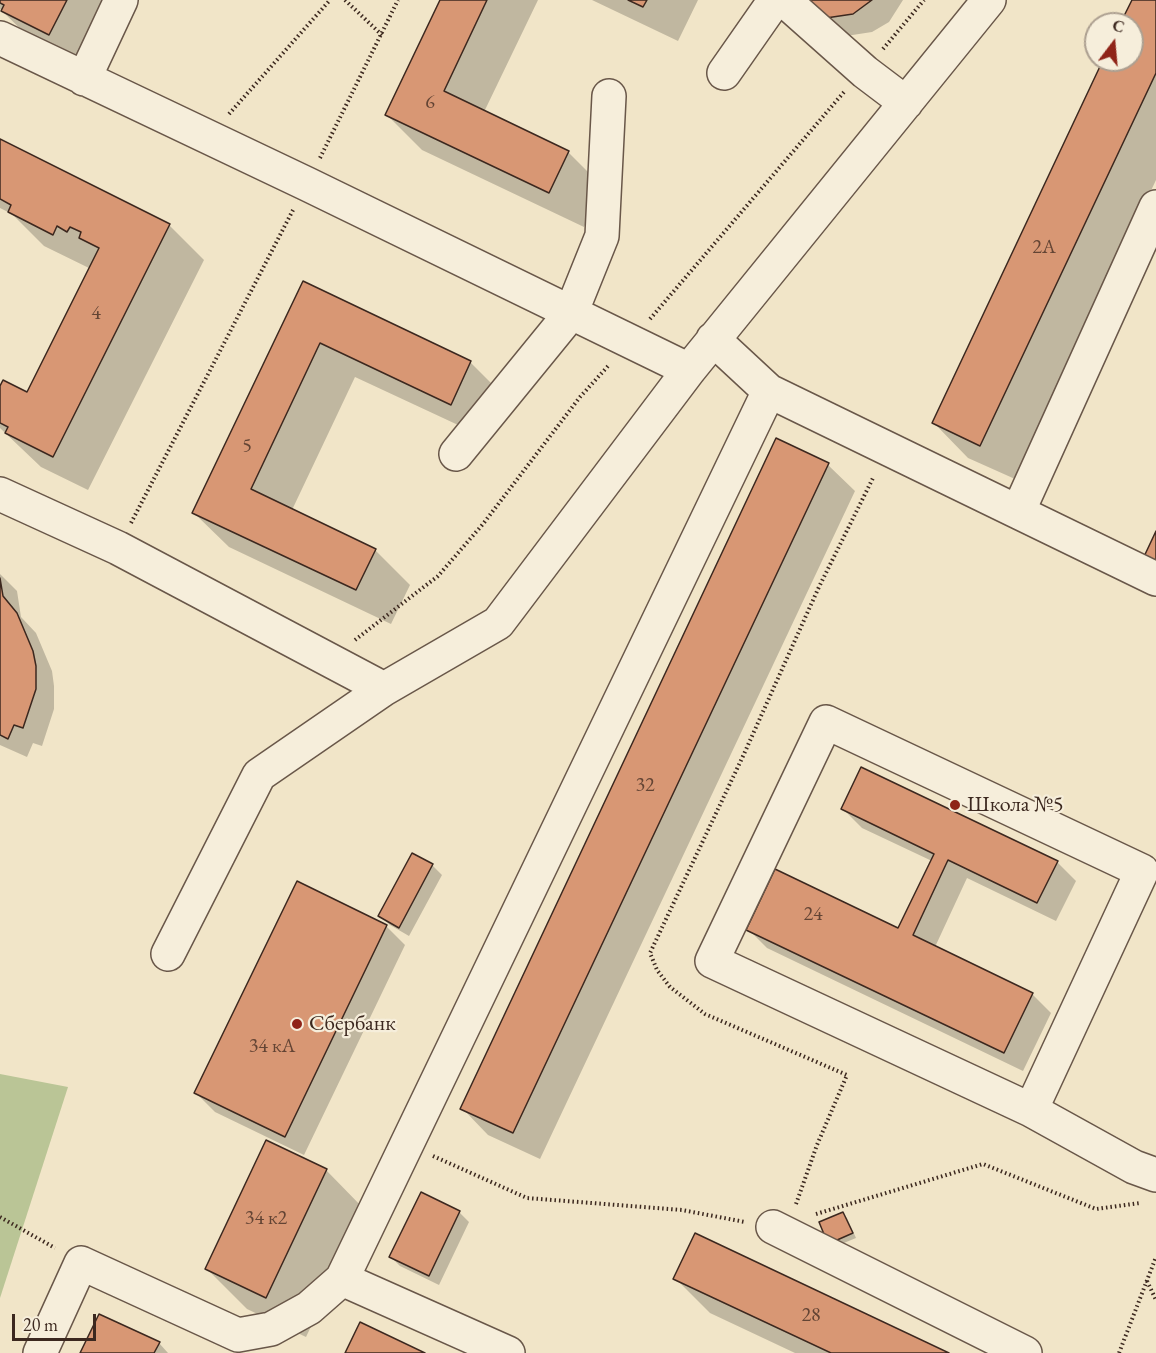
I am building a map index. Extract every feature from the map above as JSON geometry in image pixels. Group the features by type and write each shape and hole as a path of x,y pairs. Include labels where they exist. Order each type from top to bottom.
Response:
{"street":[{"path":"84,79 121,0"},
{"path":"724,73 775,0"},
{"path":"784,0 865,72 906,103"},
{"path":"168,954 259,775 384,689 498,623 688,370 989,0"},
{"path":"0,38 307,183 688,370"},
{"path":"456,454 571,313 602,236 609,96"},
{"path":"1018,512 1156,207"},
{"path":"713,339 769,391 1156,579"},
{"path":"40,1353 81,1263 234,1344 271,1329 309,1308 342,1279 769,391"},
{"path":"0,494 118,548 384,689"},
{"path":"1031,1110 1142,871 826,722 712,961 1031,1110 1134,1167 1151,1189"},
{"path":"773,1227 1025,1353"},
{"path":"342,1279 508,1353"}],"path":[{"path":"228,116 330,0"},
{"path":"345,0 382,35"},
{"path":"118,548 307,183 398,0"},
{"path":"407,1144 527,1198 682,1210 773,1227 983,1164 1096,1209 1151,1189"},
{"path":"0,1217 81,1263"},
{"path":"1119,1353 1156,1257"},
{"path":"1147,1280 1156,1300"}],"green space":[{"path":"0,1074 68,1087 0,1298"}],"building":[{"path":"0,0 67,0 49,35 1,11 4,5 0,3"},
{"path":"440,0 487,0 444,91 569,151 549,193 385,115"},
{"path":"628,0 647,0 643,7"},
{"path":"793,0 872,0 853,14 826,18"},
{"path":"1132,0 1156,0 1156,73 980,446 932,423 1097,72 1144,72 1144,12 1126,12"},
{"path":"0,139 170,224 53,457 5,433 8,427 0,423 0,386 3,380 27,392 99,248 79,238 81,232 70,227 67,232 57,226 53,235 8,212 11,205 0,199"},
{"path":"303,281 471,361 451,405 320,343 251,489 376,549 356,590 192,513"},
{"path":"776,438 829,463 513,1133 460,1109"},
{"path":"1156,531 1156,570 1141,563"},
{"path":"0,578 3,596 17,613 33,651 36,666 36,689 23,728 14,725 8,739 0,735"},
{"path":"861,767 1058,861 1037,903 948,860 913,935 1033,993 1004,1053 746,930 775,869 898,928 934,854 841,809"},
{"path":"412,853 433,864 399,928 378,916"},
{"path":"297,881 387,925 285,1137 194,1093"},
{"path":"266,1140 327,1169 266,1298 205,1269"},
{"path":"421,1192 460,1211 429,1276 389,1257"},
{"path":"843,1212 853,1233 828,1244 819,1222"},
{"path":"695,1233 949,1353 831,1353 673,1279"},
{"path":"99,1314 160,1342 154,1353 80,1353"},
{"path":"360,1322 425,1353 345,1353"}],"place":[{"name":"Школа №5","path":"955,805"},
{"name":"Сбербанк","path":"297,1024"}]}
